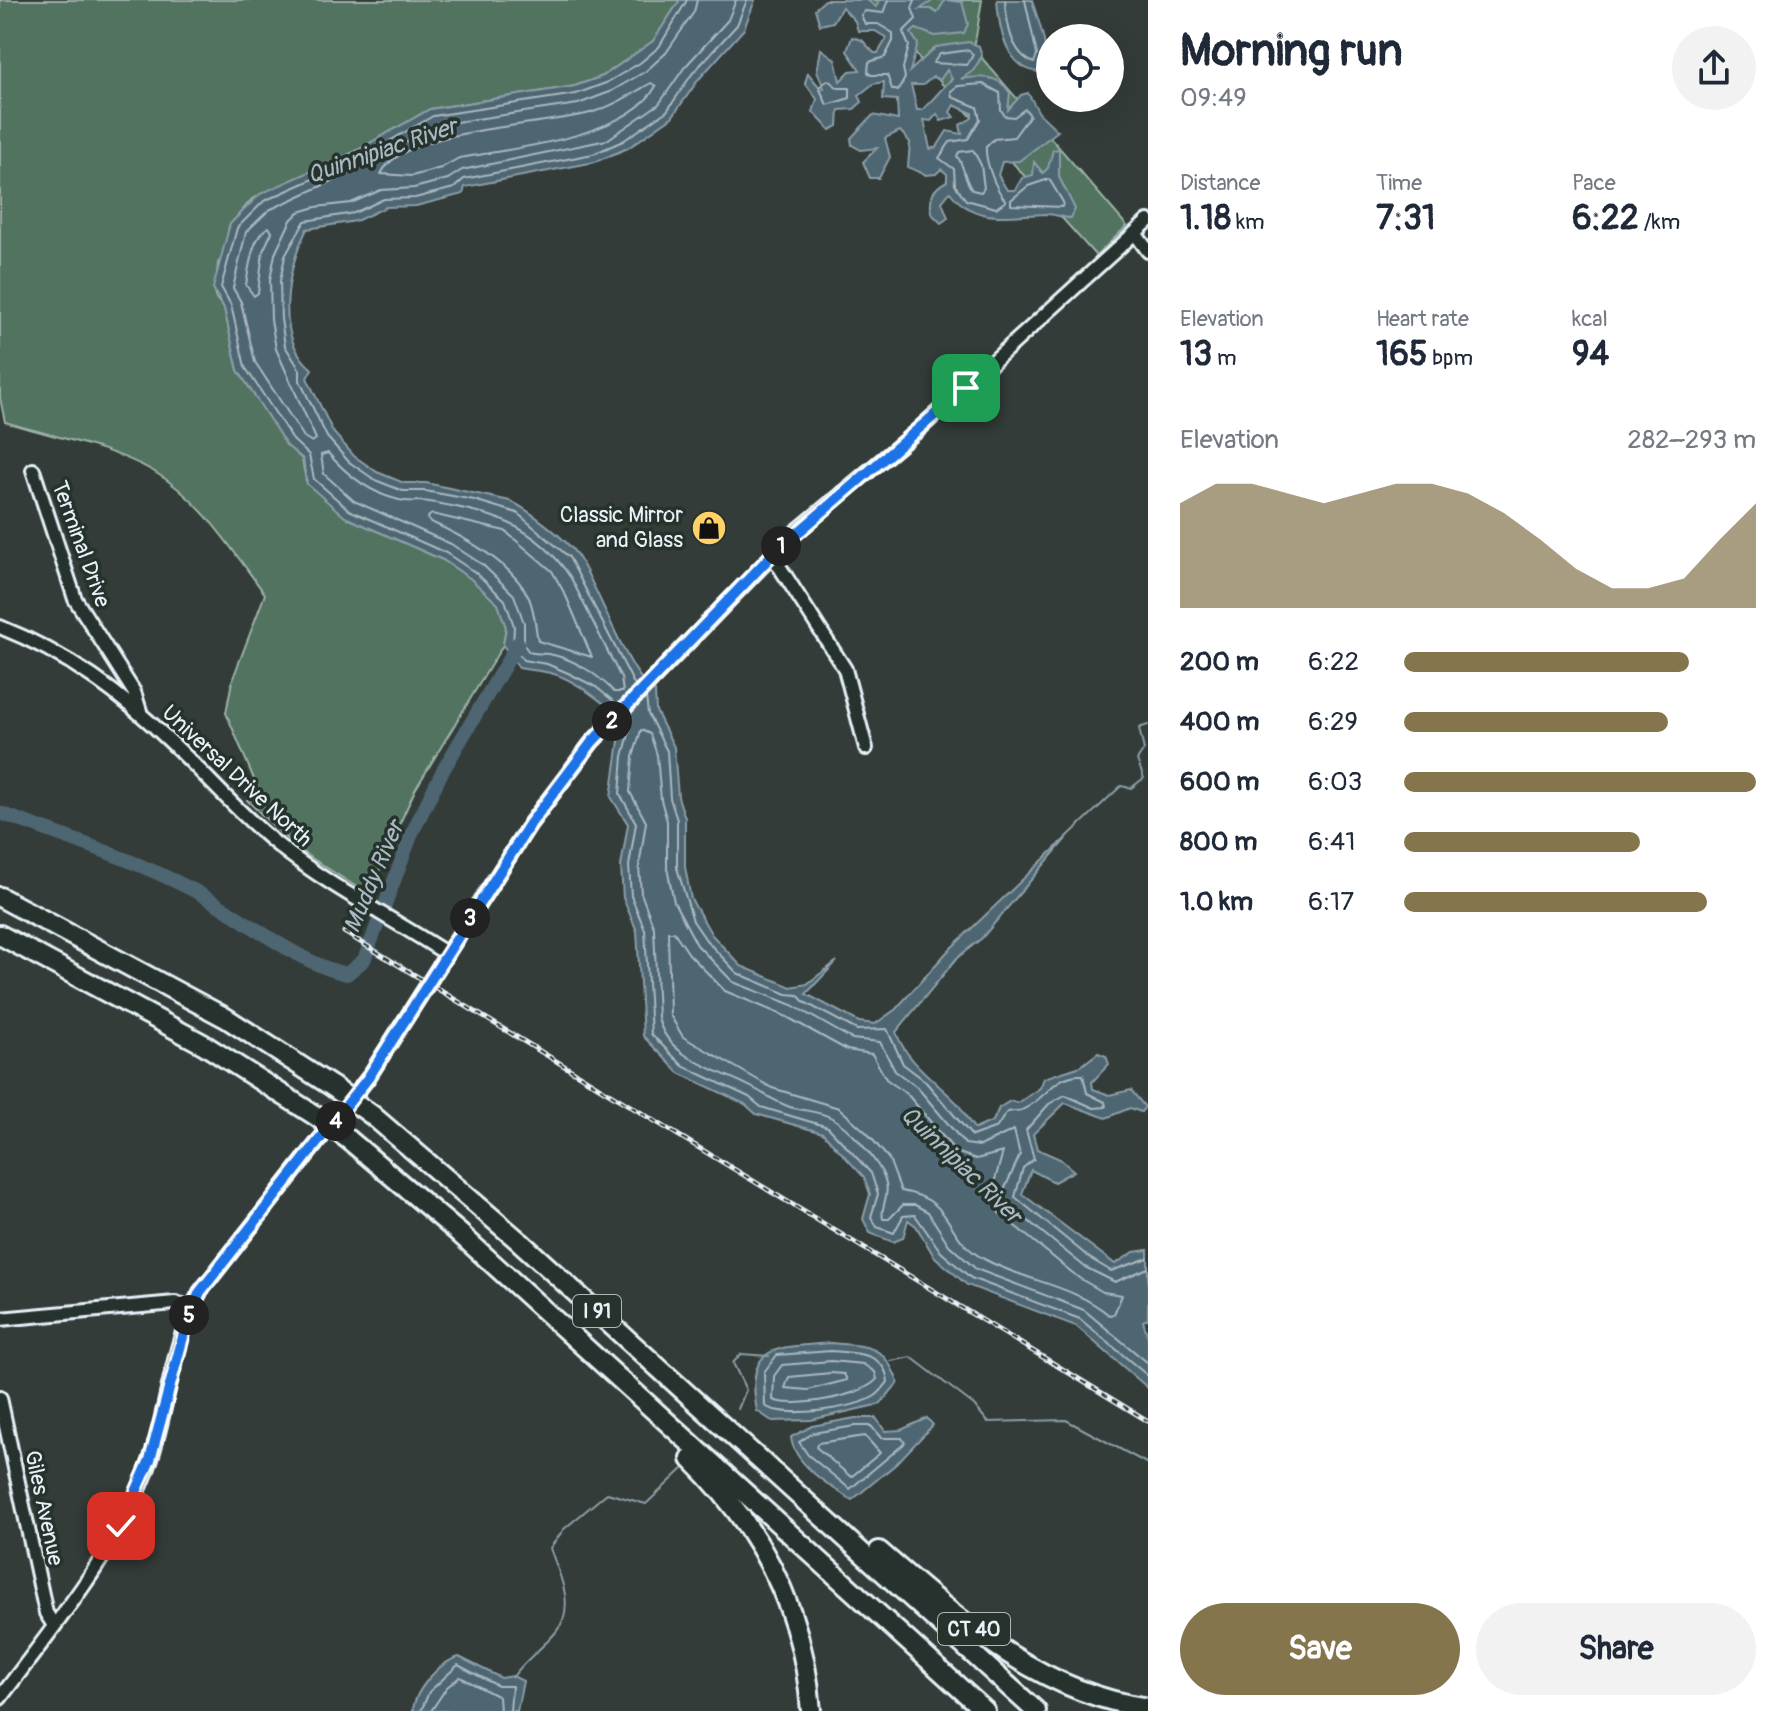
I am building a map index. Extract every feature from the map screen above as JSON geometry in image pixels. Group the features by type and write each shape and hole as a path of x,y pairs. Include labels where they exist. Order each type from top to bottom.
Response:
{"highway":[{"name":"I 91","path":"0,897 226,1018 372,1115 489,1213 1036,1711"},
{"name":"I 91","path":"0,935 203,1044 348,1139 426,1203 985,1711"},
{"path":"681,1434 689,1456 745,1521 777,1577 801,1644 811,1711"},
{"name":"CT 40","path":"818,1513 853,1529 970,1626 1033,1671 1079,1693 1148,1708"}],"street":[{"path":"0,1698 101,1558 135,1499 150,1460 192,1308 214,1272 368,1078 553,792 617,715 772,555 918,430 1148,221"},
{"path":"1135,233 1148,251"},
{"name":"Terminal Drive","path":"33,470 75,599 134,692 140,713"},
{"path":"772,555 845,669 866,748"},
{"name":"Universal Drive North","path":"0,627 61,653 140,713 276,844 306,867 447,954"},
{"path":"0,1319 175,1303 192,1308"},
{"name":"Giles Avenue","path":"0,1398 46,1613 53,1624"}],"green space":[{"path":"0,0 680,0 653,41 603,76 575,86 430,109 354,152 252,199 229,226 224,255 218,263 215,297 224,308 238,370 287,445 302,459 306,481 345,517 443,560 471,579 498,604 506,627 503,645 415,790 381,865 372,897 296,848 247,800 259,791 226,713 232,681 265,594 228,543 186,496 153,471 100,449 5,422 0,398"},
{"path":"867,0 982,0 974,49 1127,226 1096,256"}],"water":[{"name":"Quinnipiac River","path":"680,0 755,0 744,29 699,79 672,117 628,148 595,162 465,187 463,194 416,206 386,207 356,221 307,229 294,263 287,302 292,339 312,369 307,378 333,432 354,456 377,472 404,483 426,483 510,501 546,525 577,555 635,670 655,691 656,711 674,747 678,797 685,818 685,867 691,899 712,935 741,966 791,987 807,984 837,961 806,994 859,1022 875,1024 896,1009 947,952 1069,835 982,938 957,958 896,1032 914,1062 957,1103 975,1129 993,1121 999,1108 1010,1101 1018,1103 1040,1088 1044,1078 1081,1066 1098,1053 1106,1056 1109,1064 1092,1082 1093,1089 1109,1095 1131,1090 1145,1107 1141,1112 1130,1108 1106,1118 1065,1103 1033,1134 1037,1149 1060,1159 1074,1171 1054,1182 1031,1170 1022,1194 1115,1264 1134,1252 1148,1250 1148,1319 1143,1321 1148,1337 1148,1388 1076,1326 967,1285 934,1256 916,1226 908,1220 903,1238 893,1242 870,1233 863,1219 870,1194 864,1177 823,1133 756,1114 745,1104 679,1073 643,1036 637,931 623,898 621,866 628,824 611,797 622,720 576,684 555,674 519,668 503,645 506,627 498,604 471,579 443,560 345,517 307,484 303,459 286,445 238,370 224,308 213,288 230,224 260,194 354,152 430,109 575,86 603,76 653,41"},
{"path":"825,0 867,0 876,7 879,0 934,0 920,9 931,9 937,13 945,0 962,2 968,24 964,33 935,36 916,29 911,33 918,44 910,71 936,47 969,42 979,46 982,56 973,71 961,79 982,77 1000,82 1010,93 1008,110 1021,95 1028,93 1036,112 1058,131 1019,161 1002,162 998,175 1007,190 1015,190 1022,178 1033,175 1034,162 1043,173 1048,168 1053,150 1059,149 1059,177 1075,209 1071,218 1046,214 981,214 970,210 950,192 942,202 948,218 941,223 931,213 931,202 935,190 947,181 947,174 941,169 936,174 926,175 908,167 910,142 900,131 885,138 890,157 879,178 870,178 863,162 877,148 861,150 852,145 851,138 873,115 898,120 897,100 883,99 884,82 873,84 859,95 862,102 854,109 839,110 838,126 830,130 813,112 817,99 805,83 808,73 821,89 824,88 817,71 821,49 835,59 840,81 850,71 860,70 847,51 852,37 862,40 874,53 878,53 887,38 875,31 858,31 855,21 842,7 833,22 820,25 815,9","holes":["947,70 952,79 922,110 917,110 911,85 923,85 933,77 940,80","954,105 972,113 972,118 960,125 962,134 947,131 937,147 930,149 924,120 931,121 937,114 941,121 954,117 950,112"]},
{"path":"997,0 1032,0 1040,24 1036,24 1036,71 1018,63 1011,54 1000,22"},
{"path":"830,1343 865,1347 881,1354 898,1383 880,1404 811,1420 772,1421 757,1411 754,1388 761,1360 781,1348"},
{"path":"855,1418 876,1418 885,1431 901,1430 927,1418 933,1425 896,1464 852,1500 806,1465 793,1447 791,1437 812,1426"},
{"path":"459,1657 501,1678 513,1676 523,1681 517,1711 413,1711 414,1703 429,1678 444,1664"}],"waterway":[{"name":"Muddy River","path":"0,813 170,878 310,961 347,974 364,960 412,833 442,772 518,643"},
{"path":"1069,835 1121,786 1131,788 1144,778 1137,760 1144,750 1139,728 1148,725"},
{"path":"738,1409 746,1390 733,1363 741,1354 769,1356"},
{"path":"891,1361 911,1357 974,1405 988,1422 1066,1420 1148,1464"},
{"path":"512,1678 551,1638 562,1622 566,1601 550,1548 564,1529 607,1493 646,1504 686,1466"}],"railway":[{"path":"344,932 1148,1421"}],"place":[{"name":"Classic Mirror and Glass","path":"709,528"}],"route":[{"path":"121,1526 150,1460 187,1322 200,1292 368,1078 562,779 610,722 791,536 966,388"}]}
